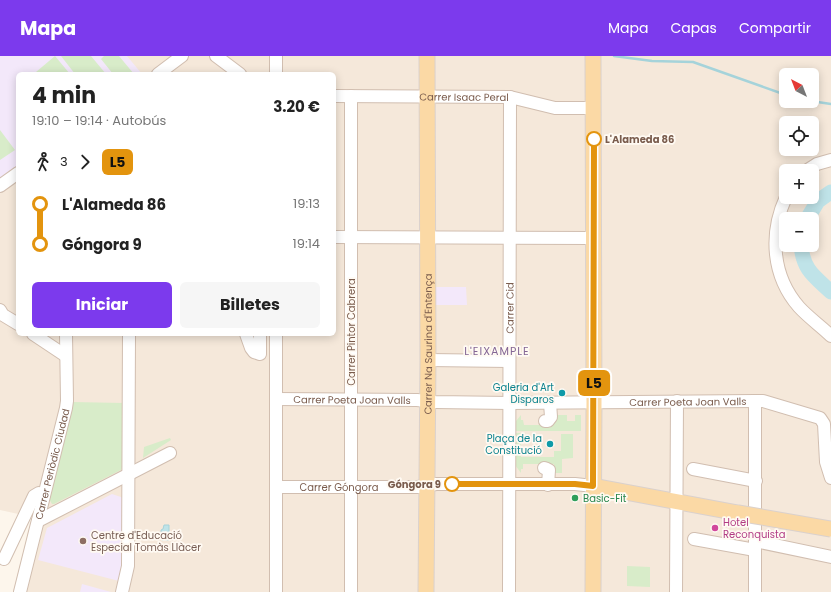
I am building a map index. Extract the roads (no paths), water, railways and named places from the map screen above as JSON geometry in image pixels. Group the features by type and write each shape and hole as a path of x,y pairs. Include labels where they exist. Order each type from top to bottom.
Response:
{"main road":[{"name":"Carrer Na Saurina d'Entença","path":"426,592 428,360 427,56"},
{"path":"593,56 593,592"},
{"path":"593,486 831,529"}],"street":[{"path":"161,72 182,56"},
{"path":"216,56 237,72"},
{"path":"276,56 276,72"},
{"name":"Carrer Isaac Peral","path":"336,96 510,97 555,108 593,104"},
{"name":"Carrer Pintor Cabrera","path":"351,96 351,592"},
{"name":"Carrer Cid","path":"509,592 510,97"},
{"path":"817,164 831,160"},
{"path":"0,186 16,175"},
{"path":"783,204 776,230 775,249 778,269 785,285 798,305 831,336"},
{"path":"336,238 594,238"},
{"path":"0,310 3,315 16,323"},
{"path":"35,336 66,356"},
{"name":"Carrer Periòdic Ciudad","path":"20,592 67,401 66,336"},
{"path":"122,592 128,566 129,336"},
{"path":"247,336 254,352 260,354 260,336"},
{"path":"276,336 276,592"},
{"path":"428,360 509,361"},
{"name":"Carrer Poeta Joan Valls","path":"276,400 351,399 509,403 763,401 820,418 824,424 826,462 831,478"},
{"path":"676,592 677,401"},
{"path":"755,401 755,592"},
{"path":"545,421 548,421 551,417 550,403"},
{"path":"38,520 170,453"},
{"path":"544,468 548,468 549,470 548,484"},
{"path":"693,469 756,481"},
{"name":"Carrer Góngora","path":"276,487 427,486 436,484 548,484 593,486"},
{"path":"4,559 34,496 39,493 44,495"},
{"path":"694,539 831,557"}],"water":[{"path":"164,525 169,525 169,540 162,540 161,530 163,529"}],"waterway":[{"path":"614,56 652,61 693,62 779,93"},
{"path":"819,102 831,104"},
{"path":"811,212 818,201 831,192"},
{"path":"802,252 804,261 810,272 831,292"}],"place":[{"name":"L'Alameda 86","path":"594,139"},
{"name":"Galeria d'Art Disparos","path":"562,393"},
{"name":"Plaça de la Constitució","path":"550,444"},
{"name":"Góngora 9","path":"452,484"},
{"name":"Basic-Fit","path":"575,498"},
{"name":"Hotel Reconquista","path":"715,528"},
{"name":"Centre d'Educació Especial Tomàs Llàcer","path":"83,541"}],"district":[{"name":"L'EIXAMPLE","path":"497,351"}]}
